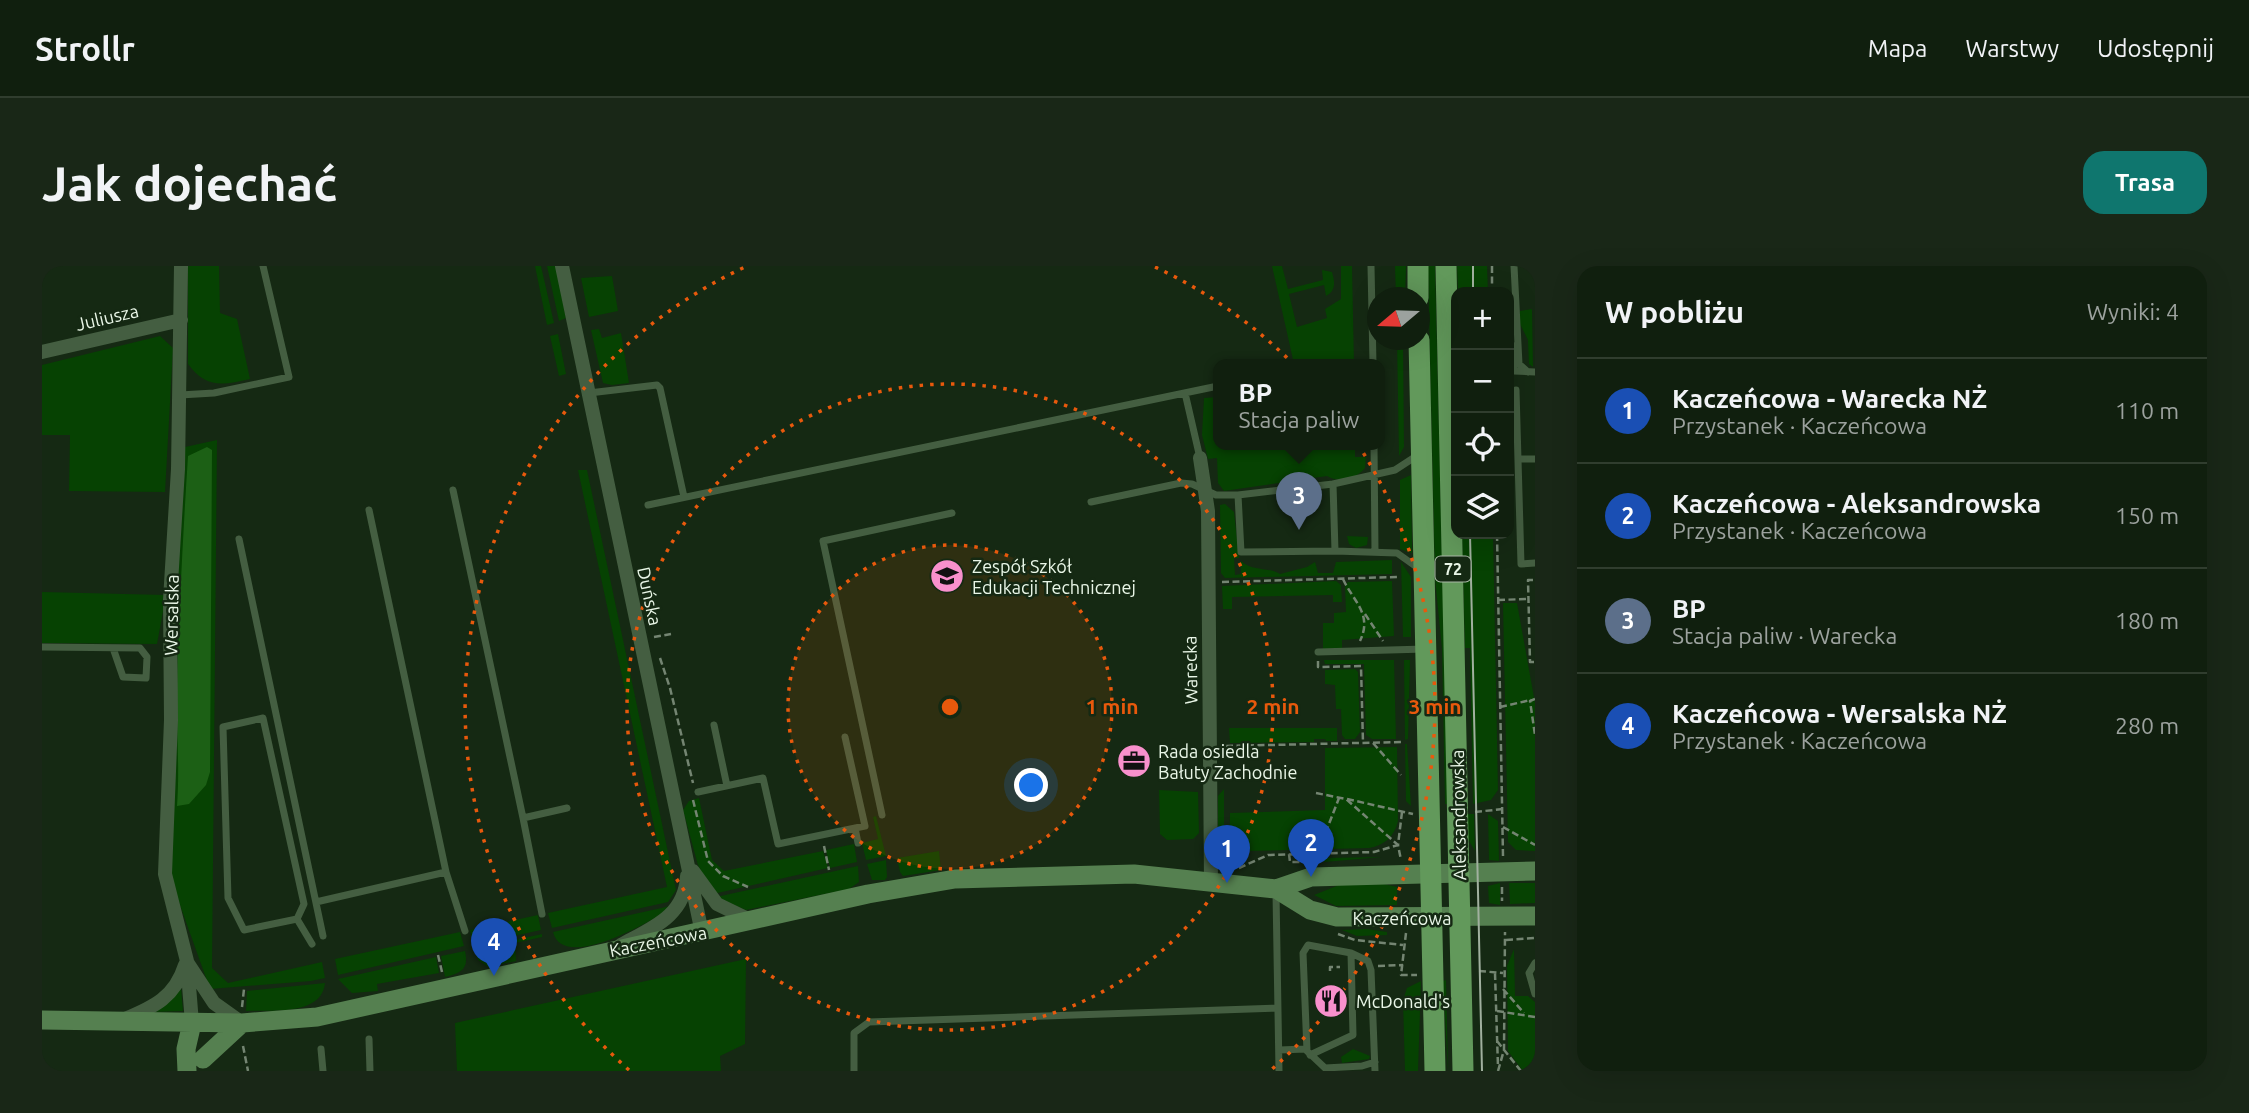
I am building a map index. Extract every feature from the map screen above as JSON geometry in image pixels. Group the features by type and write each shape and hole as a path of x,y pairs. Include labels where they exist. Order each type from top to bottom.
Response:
{"main road":[{"path":"1418,266 1418,287"},
{"name":"Aleksandrowska","path":"1446,266 1463,1071"},
{"name":"Aleksandrowska","path":"1419,350 1435,1071"}],"street":[{"name":"Wersalska","path":"181,266 180,395 170,600 171,720 165,874 187,961 192,1023 186,1049 187,1071"},
{"name":"Duńska","path":"562,266 702,933"},
{"name":"Juliusza","path":"42,352 181,320"},
{"name":"Warecka","path":"1200,458 1205,490 1208,582 1211,882"},
{"path":"688,864 717,904 754,921"},
{"path":"612,950 676,911 687,887 688,864"},
{"name":"Kaczeńcowa","path":"1276,889 1311,877 1535,871"},
{"name":"Kaczeńcowa","path":"42,1020 120,1020 242,1026 317,1017 898,888 955,879 1134,874 1276,889 1325,915 1347,918 1535,916"},
{"name":"Wersalska","path":"187,961 214,1003 242,1026"},
{"path":"120,1020 166,998 176,987 187,961"},
{"name":"Wersalska","path":"192,1023 201,1040 202,1065"},
{"path":"202,1065 242,1026"}],"lane":[{"path":"180,395 214,394 289,377 264,266"},
{"path":"1371,266 1373,359"},
{"path":"1514,266 1519,364 1532,372"},
{"path":"588,393 657,385 660,388 684,497"},
{"path":"648,505 1213,387"},
{"path":"1516,390 1521,564 1535,563"},
{"path":"1185,393 1200,458"},
{"path":"1374,450 1376,552"},
{"path":"1091,502 1181,483 1216,495 1333,484 1374,477 1395,470 1421,452"},
{"path":"1518,459 1535,458"},
{"path":"1333,484 1335,551"},
{"path":"453,489 542,915"},
{"path":"1238,495 1241,552 1397,553 1424,573"},
{"path":"369,510 446,872 465,931"},
{"path":"881,816 823,541 952,513"},
{"path":"239,539 323,936"},
{"path":"42,647 140,648 147,657 146,678 123,677 113,648"},
{"path":"1318,652 1426,649"},
{"path":"263,718 304,904 297,919 244,930 228,898 223,727 263,718"},
{"path":"714,725 727,786"},
{"path":"694,790 763,778 778,844 865,825 845,737"},
{"path":"523,818 567,808"},
{"path":"855,828 858,844"},
{"path":"316,902 446,872"},
{"path":"1276,889 1279,1071"},
{"path":"297,919 312,944"},
{"path":"1313,944 1351,953 1368,961 1371,970 1375,1067 1325,1068 1308,1052 1305,948 1313,944"},
{"path":"1279,1050 1308,1052 1353,1035 1351,953"},
{"path":"1535,963 1529,973 1535,995"},
{"path":"854,1071 854,1033 869,1022 1278,1008"},
{"path":"369,1039 370,1071"},
{"path":"321,1049 323,1071"}],"path":[{"path":"1492,266 1492,287"},
{"path":"1497,539 1504,854"},
{"path":"1208,582 1397,577"},
{"path":"1343,579 1389,650"},
{"path":"1534,662 1530,662 1528,580 1535,580"},
{"path":"1498,600 1528,599"},
{"path":"1352,651 1364,634 1363,611"},
{"path":"654,637 671,634"},
{"path":"1318,652 1318,667 1361,666 1363,743"},
{"path":"659,656 670,688 708,861 723,876 748,887"},
{"path":"1500,707 1533,700 1535,735"},
{"path":"1373,743 1401,775"},
{"path":"1226,746 1401,743"},
{"path":"1316,793 1412,814"},
{"path":"1325,854 1327,829 1339,797"},
{"path":"1346,799 1398,845"},
{"path":"1474,812 1503,809"},
{"path":"1400,851 1398,845 1402,812"},
{"path":"1503,827 1535,845"},
{"path":"821,835 829,870"},
{"path":"1268,855 1374,852 1398,845"},
{"path":"1502,882 1503,905"},
{"path":"1498,1069 1504,1050 1503,973 1506,933"},
{"path":"1506,940 1535,938"},
{"path":"1407,939 1403,945 1401,975 1418,975"},
{"path":"438,955 441,978"},
{"path":"1478,971 1503,973"},
{"path":"1495,973 1498,1069"},
{"path":"244,989 242,1026 248,1071"},
{"path":"1503,989 1524,1014"},
{"path":"1512,998 1520,998"},
{"path":"1496,1011 1535,1017"},
{"path":"1496,1040 1519,1071"}],"green space":[{"path":"188,266 219,266 220,313 237,319 250,379 216,383 201,378 188,364"},
{"path":"535,266 541,266 554,323 547,325"},
{"path":"547,266 556,266 566,318 559,321"},
{"path":"1272,266 1282,266 1288,289 1323,280 1322,270 1332,272 1334,286 1332,292 1326,296 1324,285 1289,294 1297,327 1327,318 1325,309 1341,299 1341,266 1352,266 1354,359 1293,359"},
{"path":"1395,266 1406,266 1405,287 1396,287"},
{"path":"1428,266 1435,266 1448,804 1445,804 1442,649 1435,578"},
{"path":"1457,266 1487,266 1488,287 1458,287"},
{"path":"612,276 618,311 589,317 581,278"},
{"path":"1532,309 1533,367 1529,364 1528,340 1518,320 1520,311"},
{"path":"599,329 602,338 621,333 629,383 603,383 591,330"},
{"path":"558,334 566,374 559,376 550,336"},
{"path":"160,336 173,348 165,492 69,491 70,435 42,435 42,365"},
{"path":"1397,350 1403,350 1404,447 1399,456"},
{"path":"1213,397 1213,450 1355,450 1355,457 1366,457 1365,468 1347,479 1327,476 1224,491 1218,483 1217,458 1208,459 1202,435 1204,398"},
{"path":"217,440 212,968 228,983 322,962 325,978 311,981 210,989 171,880 175,589 185,447"},
{"path":"207,447 212,450 210,772 206,785 189,804 177,806 178,659 188,456"},
{"path":"578,470 587,470 676,890 668,902 552,928 548,913 667,887"},
{"path":"1411,475 1412,553 1400,549 1400,480"},
{"path":"1225,504 1234,512 1239,558 1234,558 1235,575 1241,574 1241,561 1251,567 1280,574 1307,567 1315,562 1318,573 1333,573 1336,562 1392,560 1392,574 1225,578 1221,573 1220,505"},
{"path":"1347,536 1368,537 1367,545 1356,548 1349,544"},
{"path":"1462,539 1493,539 1498,790 1491,800 1473,804 1470,648 1465,648"},
{"path":"1401,562 1411,577 1411,637 1403,637"},
{"path":"1336,581 1341,585 1342,602 1333,602 1333,595 1232,597 1232,609 1223,609 1222,586"},
{"path":"1392,581 1394,636 1342,640 1342,649 1323,649 1323,623 1334,623 1334,613 1346,612 1345,586 1348,582"},
{"path":"42,592 166,595 157,644 42,643"},
{"path":"1503,603 1517,603 1535,703 1535,851 1516,850 1508,842"},
{"path":"1324,660 1394,660 1396,739 1372,739 1366,735 1364,664 1325,664"},
{"path":"1404,660 1410,660 1408,739 1405,740"},
{"path":"1355,669 1358,672 1360,732 1355,739 1345,739 1342,735 1341,709 1336,709 1335,685 1325,684 1325,670"},
{"path":"1229,728 1337,728 1337,741 1314,739 1314,742 1230,743"},
{"path":"1407,744 1411,806 1406,801"},
{"path":"1397,747 1398,821 1391,836 1380,845 1369,848 1247,851 1233,841 1230,813 1325,810 1325,748"},
{"path":"1224,789 1224,828 1218,833 1218,796"},
{"path":"1159,790 1198,792 1199,833 1193,839 1167,840 1160,834"},
{"path":"699,798 712,860 724,871 823,851 828,868 713,894 698,865 683,810 689,801"},
{"path":"1467,814 1474,814 1475,851 1468,839"},
{"path":"1488,814 1498,821 1499,861 1489,860"},
{"path":"876,816 886,856 866,860 862,843 878,839 873,817"},
{"path":"854,844 857,862 830,868 826,850"},
{"path":"939,851 941,870 903,876 900,872 897,858"},
{"path":"1382,857 1324,862 1324,858"},
{"path":"886,860 885,880 872,880 867,864"},
{"path":"858,866 859,882 849,889 746,910 716,897"},
{"path":"1500,883 1500,905 1489,903 1488,886"},
{"path":"1509,883 1535,883 1535,903 1510,904"},
{"path":"1384,884 1397,887 1397,905 1336,906 1314,895 1339,885"},
{"path":"675,905 630,931 591,945 573,947 560,943 553,932"},
{"path":"538,915 541,930 473,945 470,930"},
{"path":"1367,929 1387,932 1387,935 1357,936 1342,930"},
{"path":"460,932 464,946 338,975 335,959"},
{"path":"542,934 542,937 515,943 516,961 488,967 478,960 474,949"},
{"path":"1514,949 1515,996 1528,996 1535,1002 1535,1071 1523,1071 1508,1051 1507,966"},
{"path":"465,951 466,962 463,969 445,977 441,956"},
{"path":"436,957 439,973 377,984 378,991 352,993 338,979"},
{"path":"746,959 745,1044 720,1056 721,1071 457,1071 455,1023"},
{"path":"1446,980 1448,1071 1443,981"},
{"path":"1421,981 1418,1071 1405,1071 1403,1000 1407,988"},
{"path":"325,983 322,994 305,1006 246,1011 247,991"},
{"path":"181,988 183,1011 151,1012"},
{"path":"1353,1049 1370,1056 1369,1059 1342,1063 1341,1057"}],"tram line":[{"path":"1473,266 1473,287"},
{"path":"1470,539 1482,1071"}],"place":[{"name":"BP","path":"1299,530"},
{"name":"Zespół Szkół Edukacji Technicznej","path":"947,576"},
{"name":"Rada osiedla Bałuty Zachodnie","path":"1134,761"},
{"name":"Kaczeńcowa - Aleksandrowska","path":"1311,877"},
{"name":"Kaczeńcowa - Warecka NŻ","path":"1227,883"},
{"name":"Kaczeńcowa - Wersalska NŻ","path":"494,976"},
{"name":"McDonald's","path":"1331,1001"}]}
